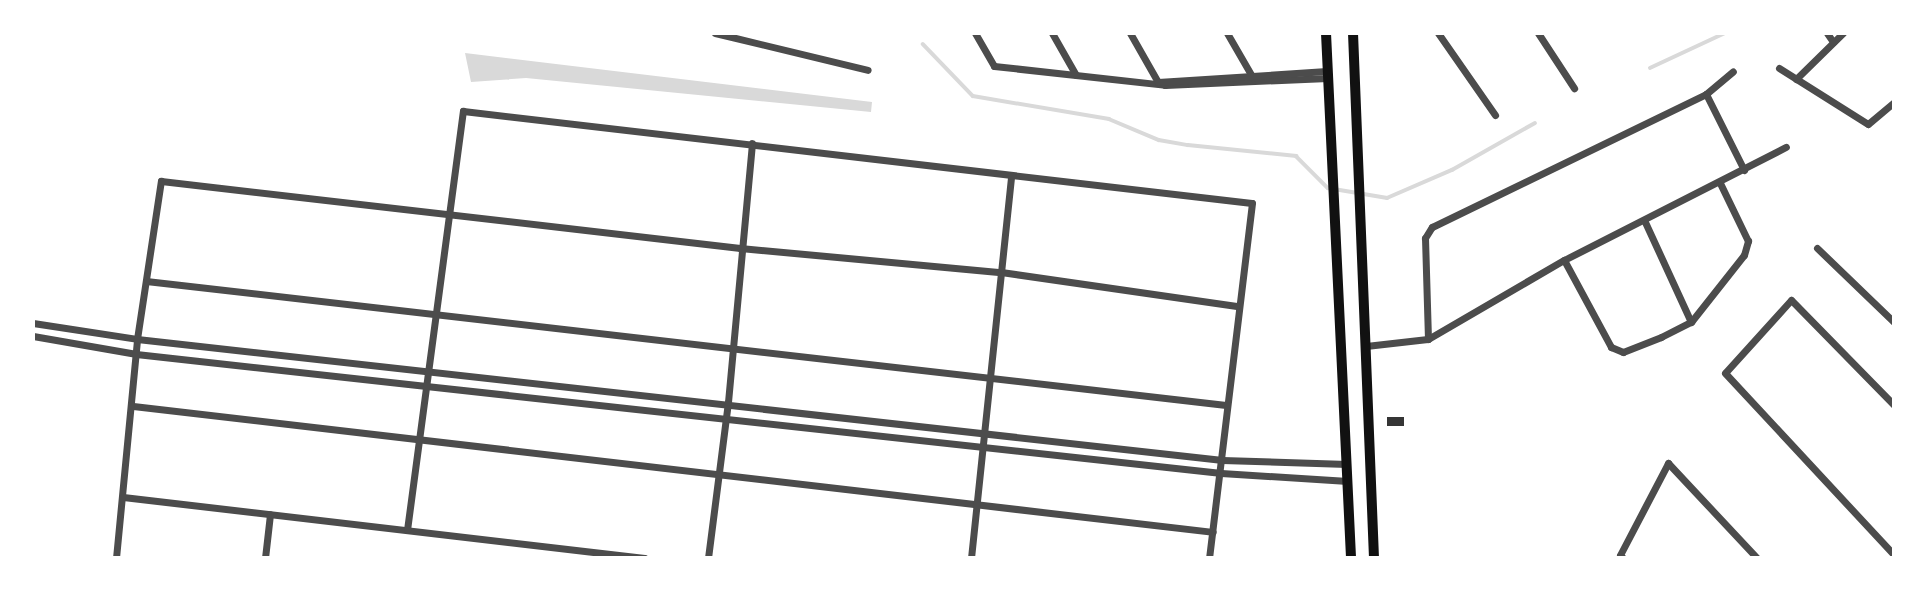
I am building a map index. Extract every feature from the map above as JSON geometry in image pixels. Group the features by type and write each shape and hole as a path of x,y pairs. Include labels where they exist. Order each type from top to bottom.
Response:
{"main road":[{"path":"1326,33 1351,558"},
{"path":"1353,33 1374,558"}],"street":[{"path":"715,33 868,70"},
{"path":"975,33 994,66 1158,82 1328,75"},
{"path":"1052,33 1076,75"},
{"path":"1130,33 1158,82"},
{"path":"1227,33 1253,78"},
{"path":"1438,33 1495,116"},
{"path":"1538,33 1574,89"},
{"path":"1827,33 1833,42"},
{"path":"1796,79 1843,33"},
{"path":"1779,68 1868,124 1894,102"},
{"path":"1428,339 1425,238 1432,227 1706,94 1733,71"},
{"path":"1706,94 1744,170"},
{"path":"407,530 463,111 1252,203 1237,306 1221,473 1209,558"},
{"path":"708,558 728,402 740,248 752,143"},
{"path":"1366,346 1428,339 1564,260 1645,222 1786,146"},
{"path":"971,558 980,445 1011,175"},
{"path":"116,558 133,407 137,339 161,181 740,248 1001,272 1237,306"},
{"path":"1564,260 1611,347 1623,352 1691,321 1744,255 1748,242 1720,183"},
{"path":"1645,222 1691,321"},
{"path":"1816,248 1894,322"},
{"path":"146,281 435,317 988,375 1226,405"},
{"path":"1894,405 1791,300 1725,373 1894,555"},
{"path":"33,323 137,339 728,402 1222,460 1347,464"},
{"path":"33,335 136,354 726,416 1221,473 1348,481"},
{"path":"133,407 719,472 1213,532"},
{"path":"1621,556 1668,463 1757,558"},
{"path":"123,496 644,558"},
{"path":"265,558 270,514"}],"shaded area":[{"path":"465,53 872,102 871,112 526,78 471,82"}],"building":[{"path":"1387,417 1404,417 1404,426 1387,426"}],"waterway":[{"path":"1650,68 1725,33"},
{"path":"923,44 973,96 1109,119 1159,140 1296,156 1328,188 1387,198 1452,170 1535,123"}]}
